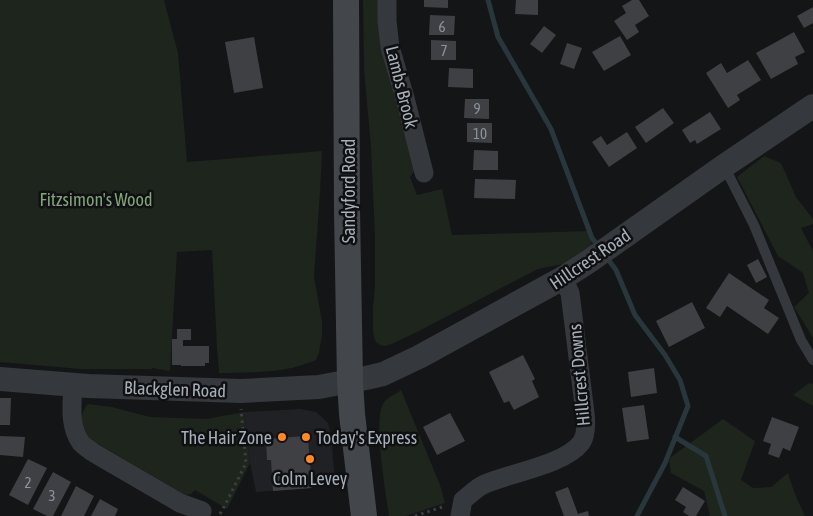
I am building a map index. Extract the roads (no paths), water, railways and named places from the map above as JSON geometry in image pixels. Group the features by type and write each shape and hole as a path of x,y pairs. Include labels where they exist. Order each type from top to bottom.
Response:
{"main road":[{"name":"Sandyford Road","path":"346,0 350,382 364,516"}],"street":[{"name":"Lambs Brook","path":"387,0 390,47 424,173"},
{"name":"Hillcrest Road","path":"350,382 383,374 419,357 563,278 813,106"},
{"name":"Hillcrest Downs","path":"461,508 483,484 564,457 582,442 586,428 585,413 570,293 563,278"},
{"name":"Blackglen Road","path":"0,379 73,385 241,391 319,387 350,382"},
{"path":"73,385 73,424 74,430 82,444 94,453 180,503 211,513"}],"lane":[{"path":"724,166 754,225 801,340 813,360"}],"waterway":[{"path":"488,0 498,37 551,129 592,238 599,247"},
{"path":"607,258 616,270 635,315 665,355 680,380 688,406 665,463 637,516"},
{"path":"675,437 706,456 725,516"}],"place":[{"name":"The Hair Zone","path":"282,437"},
{"name":"Today's Express","path":"306,437"},
{"name":"Colm Levey","path":"310,459"}],"park label":[{"name":"Fitzsimon's Wood","path":"96,199"}]}
